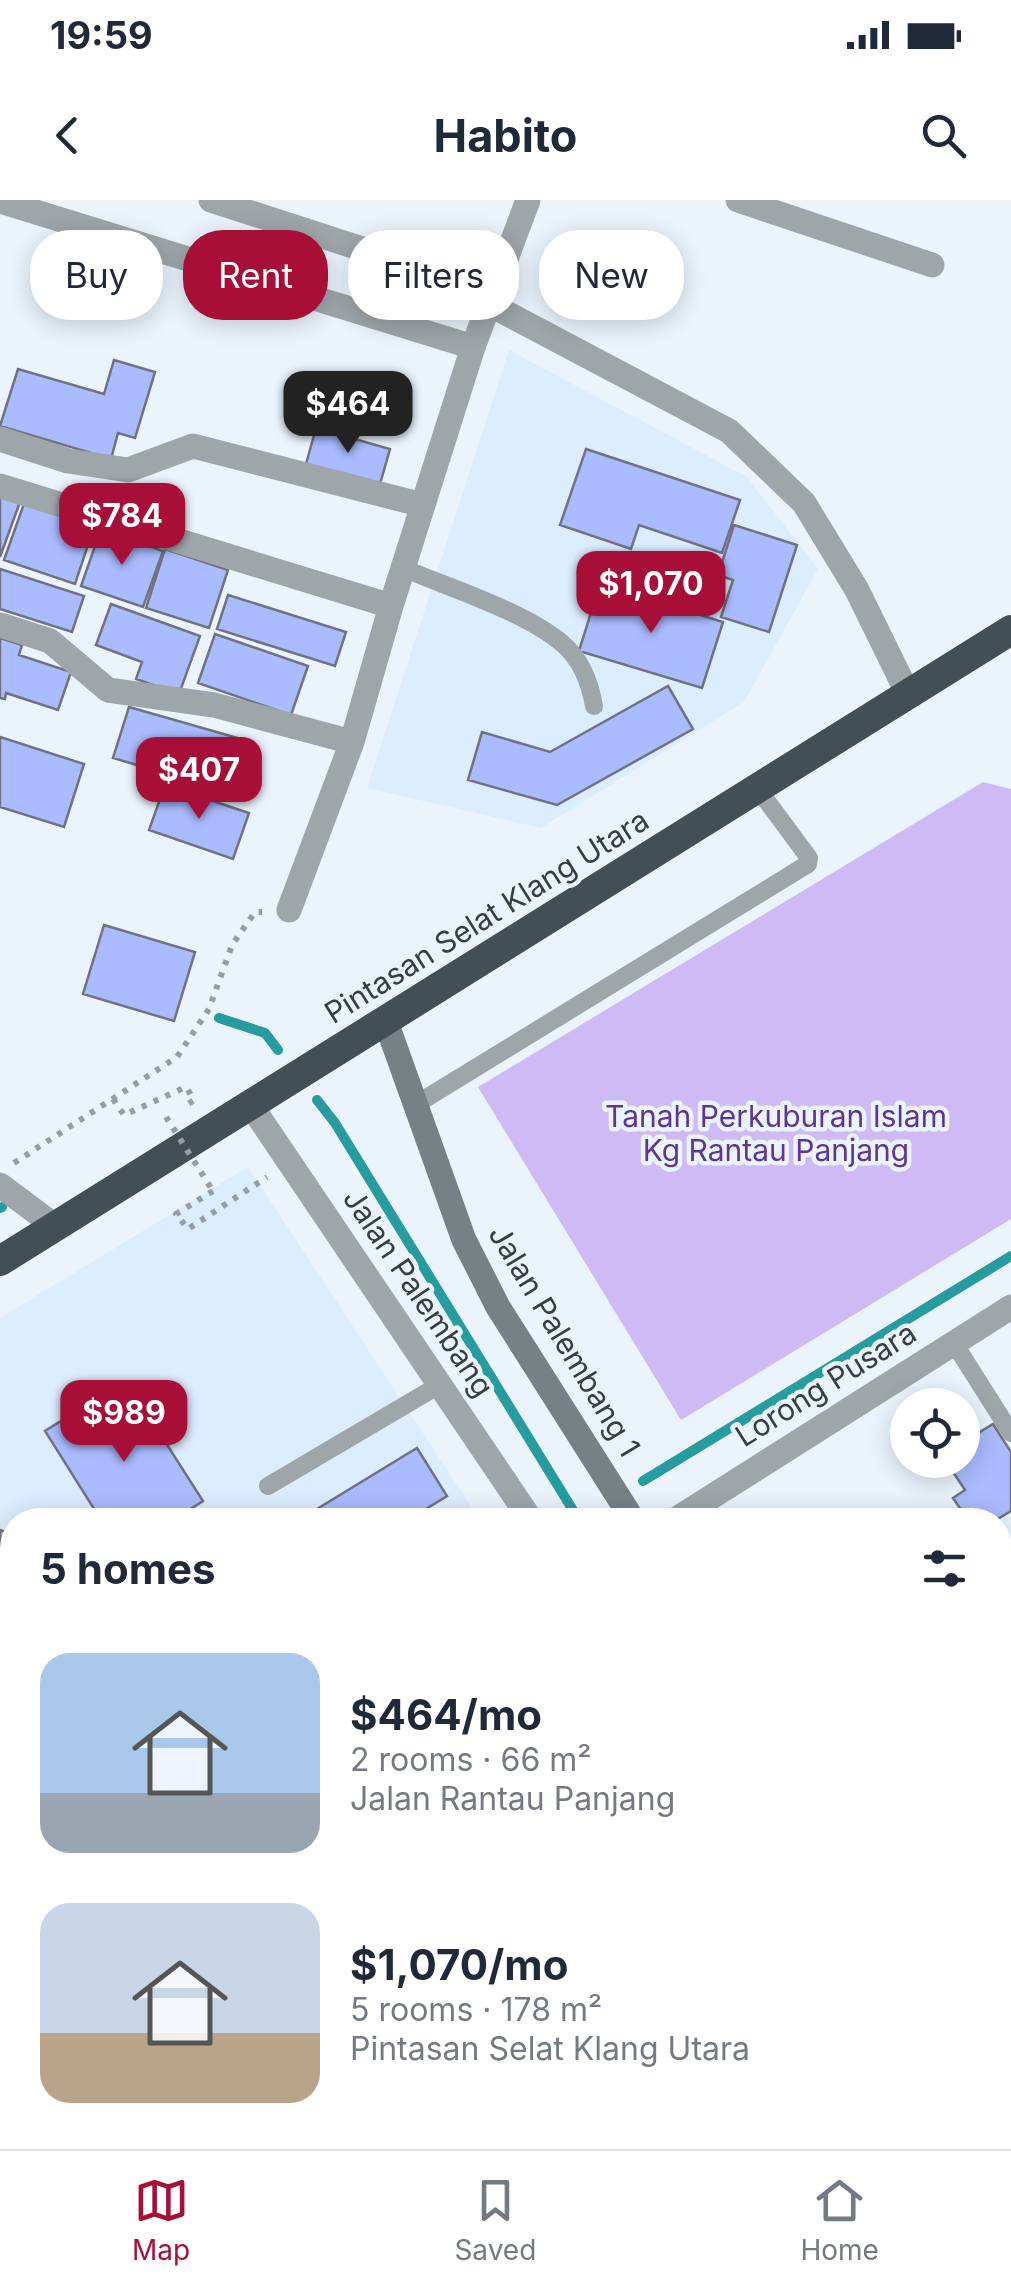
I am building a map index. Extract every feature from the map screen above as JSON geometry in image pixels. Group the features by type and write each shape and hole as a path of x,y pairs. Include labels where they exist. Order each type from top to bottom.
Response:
{"highway":[{"name":"Pintasan Selat Klang Utara","path":"0,1261 1011,630"}],"street":[{"path":"211,200 348,248"},
{"path":"517,230 528,200"},
{"path":"738,200 932,265"},
{"path":"0,201 473,347"},
{"path":"519,314 729,431 804,503 857,590 908,694"},
{"path":"289,910 352,742 391,606 484,320"},
{"path":"0,439 68,461 128,470 193,446 424,505"},
{"path":"0,486 391,606"},
{"path":"0,625 50,642 108,690 214,705 352,742"},
{"name":"Jalan Palembang 1","path":"386,1022 464,1240 498,1307 625,1508"},
{"name":"Jalan Palembang","path":"250,1104 523,1508"},
{"path":"0,1185 56,1227"},
{"name":"Lorong Pusara","path":"694,1508 1011,1306"}],"lane":[{"path":"403,568 530,623 565,646 589,680 594,706"},
{"path":"415,1105 808,864 809,858 758,789"},
{"path":"954,1343 1011,1433"},
{"path":"268,1486 441,1384"}],"path":[{"path":"0,1172 177,1057 209,1009 232,945 246,921 255,912 289,910"},
{"path":"114,1099 124,1115 186,1087 194,1100 166,1117 213,1191 176,1214 188,1229 290,1163"}],"shaded area":[{"path":"509,350 747,477 818,569 744,702 541,828 367,788"},
{"path":"248,1167 472,1508 0,1508 0,1318"}],"green space":[{"name":"Tanah Perkuburan Islam Kg Rantau Panjang","path":"983,782 1011,789 1011,1219 681,1420 478,1087"}],"building":[{"path":"114,360 155,372 135,438 118,433 111,459 0,426 18,369 104,394"},
{"path":"316,428 390,449 380,484 306,464"},
{"path":"586,449 740,500 722,553 639,525 631,549 560,525"},
{"path":"0,492 21,499 0,557"},
{"path":"25,501 95,524 75,584 4,560"},
{"path":"734,525 797,545 769,632 721,617 733,580 718,575"},
{"path":"101,529 163,551 143,607 81,586"},
{"path":"165,549 228,570 209,628 146,608"},
{"path":"668,565 710,577 700,609 659,596"},
{"path":"0,569 84,596 72,632 0,609"},
{"path":"600,584 723,622 702,688 579,651"},
{"path":"228,595 346,632 335,666 217,629"},
{"path":"111,604 200,636 179,694 136,679 142,662 96,645"},
{"path":"215,634 308,666 291,715 198,683"},
{"path":"0,638 22,645 19,655 71,672 58,710 6,693 5,699 0,698"},
{"path":"668,686 693,729 557,805 468,780 482,732 550,752"},
{"path":"129,707 245,740 232,782 201,773 198,783 113,758"},
{"path":"0,737 84,764 64,827 0,807"},
{"path":"165,785 249,813 233,859 149,830"},
{"path":"104,925 195,952 174,1021 83,994"},
{"path":"136,1396 203,1501 192,1508 93,1508 45,1431 85,1406 95,1422"},
{"path":"993,1424 1011,1452 1011,1508 960,1508 953,1498 965,1490 957,1478 980,1478 980,1432"},
{"path":"417,1448 447,1496 428,1508 319,1508"}],"waterway":[{"path":"219,1018 265,1033 278,1050"},
{"path":"317,1100 335,1123 572,1508"},
{"path":"643,1481 1011,1256"}]}
